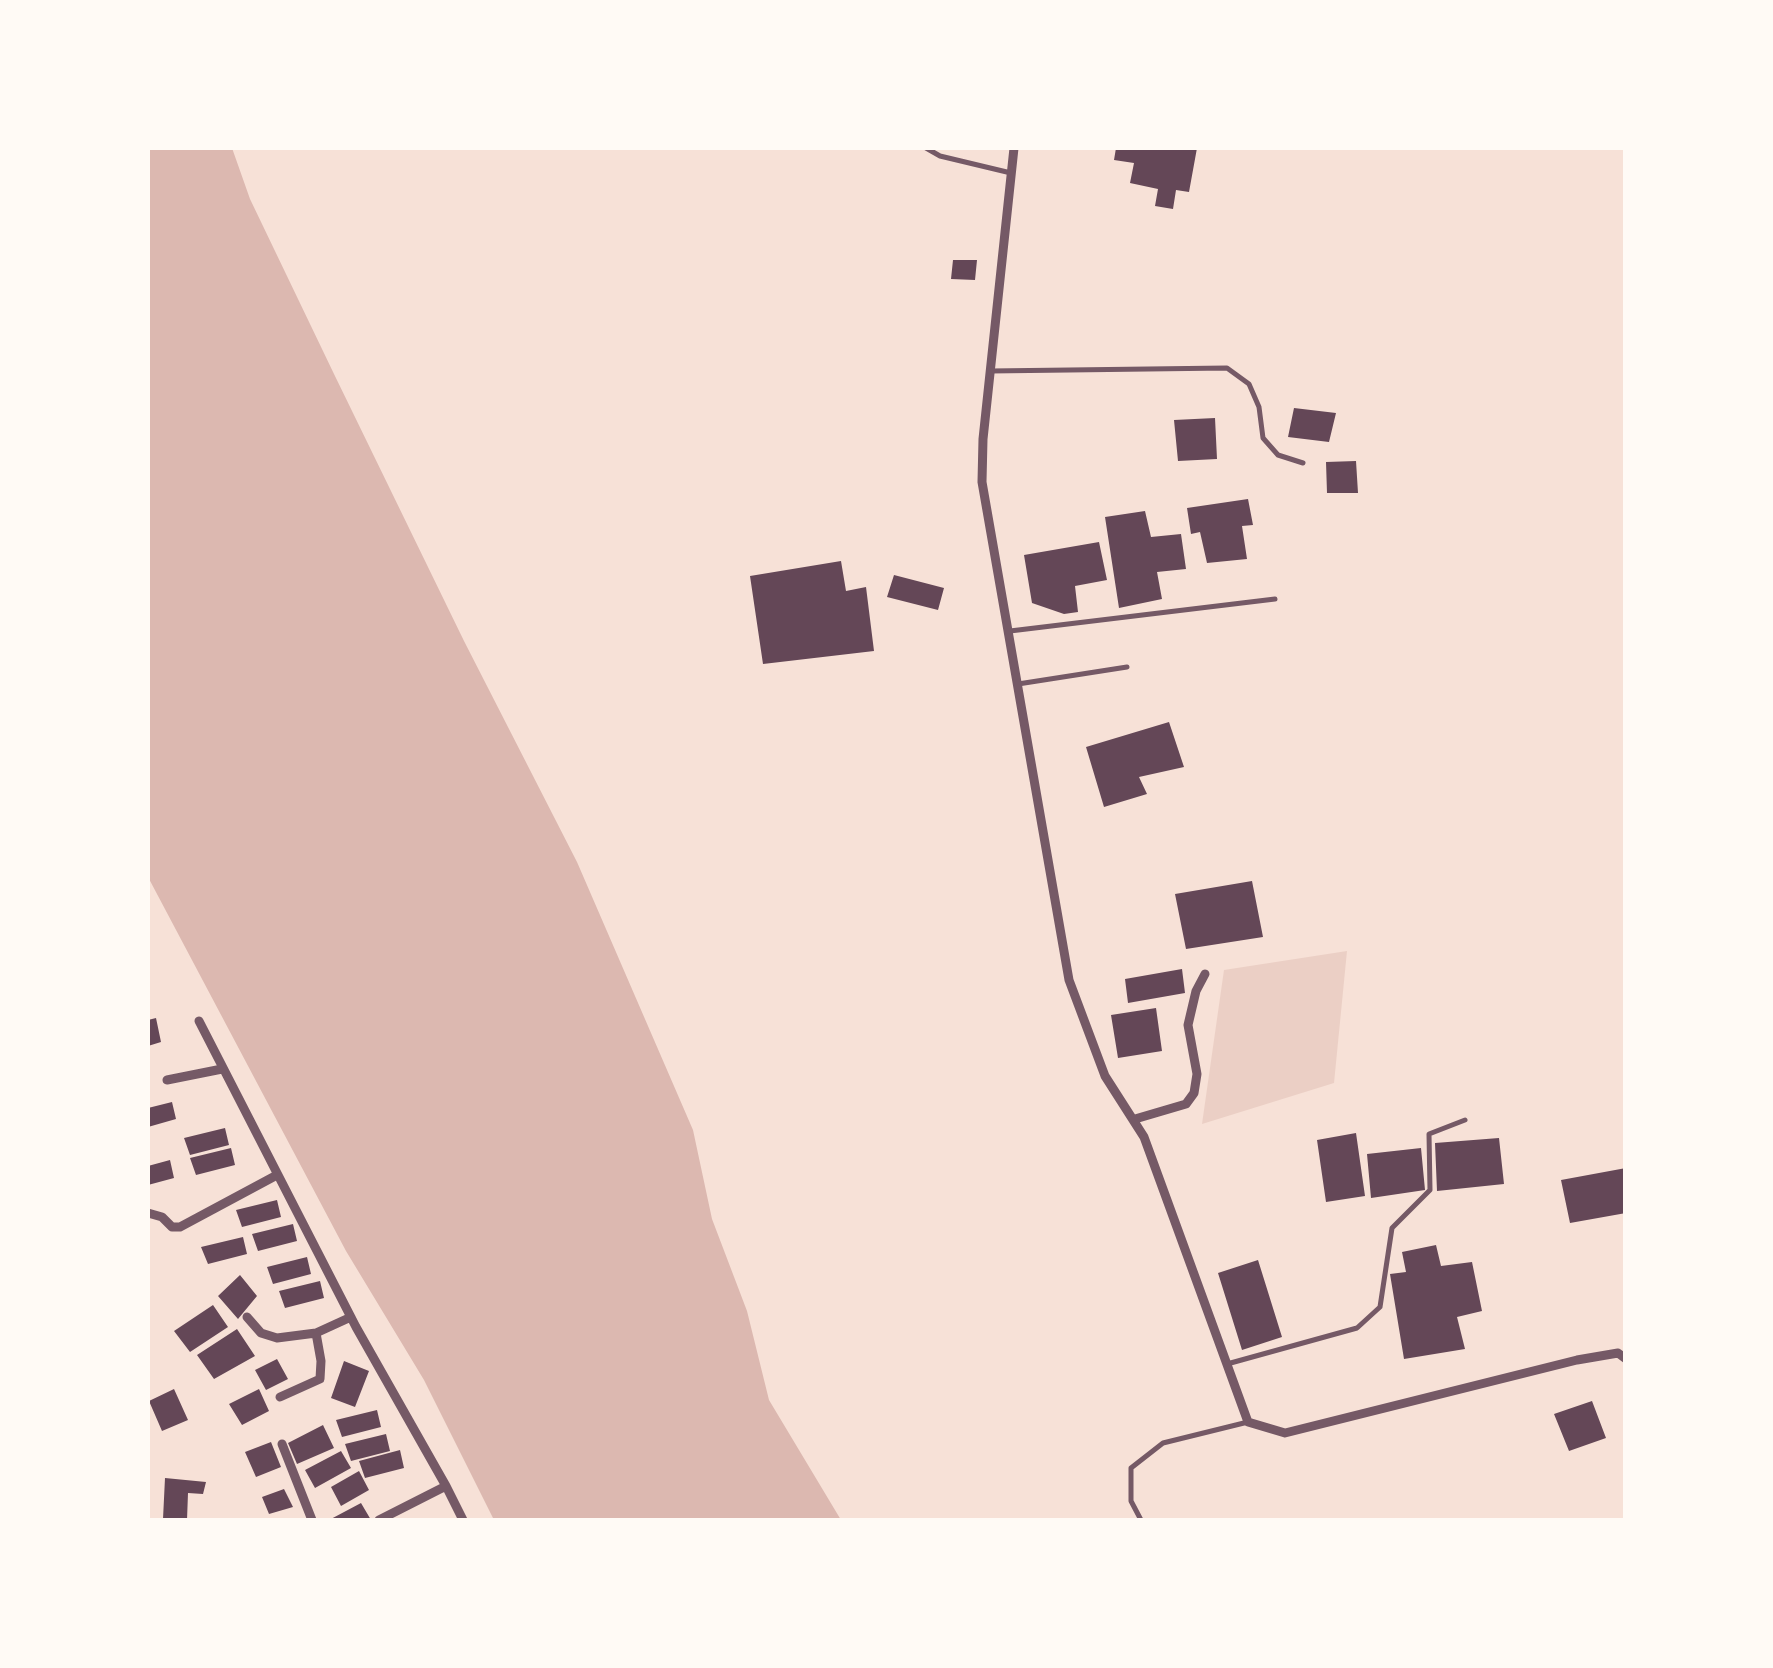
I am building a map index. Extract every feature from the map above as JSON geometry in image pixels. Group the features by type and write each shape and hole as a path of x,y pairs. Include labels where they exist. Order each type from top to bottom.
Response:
{"street":[{"path":"1014,148 983,439 982,482 1069,980 1105,1076 1144,1137 1248,1422 1285,1433 1576,1360 1618,1353 1626,1359"},
{"path":"1135,1119 1186,1104 1194,1093 1197,1074 1188,1026 1196,991 1205,974"},
{"path":"198,1021 351,1316 463,1520"},
{"path":"167,1080 222,1069"},
{"path":"148,1213 162,1217 172,1227 180,1227 277,1175"},
{"path":"247,1317 269,1338 316,1332 351,1316"},
{"path":"280,1397 320,1379 316,1332"},
{"path":"282,1444 312,1520"},
{"path":"379,1520 446,1486"}],"lane":[{"path":"926,148 940,156 1011,173"},
{"path":"990,371 1227,368 1249,384 1263,438 1278,455 1303,464"},
{"path":"1007,632 1275,599"},
{"path":"1018,684 1127,667"},
{"path":"1227,1364 1357,1328 1380,1308 1392,1228 1430,1190 1429,1134 1465,1120"},
{"path":"1141,1520 1131,1501 1131,1468 1163,1443 1248,1422"}],"shaded area":[{"path":"148,148 232,148 250,199 334,374 577,862 693,1130 712,1219 747,1311 769,1400 841,1520 494,1520 424,1380 346,1251 148,877"},
{"path":"1347,951 1334,1083 1202,1124 1224,970"}],"building":[{"path":"1116,148 1197,148 1189,192 1176,190 1173,209 1155,206 1158,189 1130,183 1134,163 1114,160"},
{"path":"953,260 977,260 975,280 951,279"},
{"path":"1294,408 1336,413 1329,442 1288,437"},
{"path":"1215,418 1217,459 1178,461 1174,420"},
{"path":"1356,461 1358,493 1327,493 1326,462"},
{"path":"1248,499 1253,525 1242,526 1247,559 1207,563 1200,532 1191,534 1187,508"},
{"path":"1145,511 1151,537 1181,534 1186,569 1157,572 1162,599 1119,608 1105,517"},
{"path":"1099,542 1107,580 1075,586 1078,612 1064,614 1032,603 1024,555"},
{"path":"841,561 846,591 866,587 874,651 763,664 750,576"},
{"path":"894,575 944,588 938,610 887,597"},
{"path":"1169,722 1184,767 1139,777 1147,794 1104,807 1086,747"},
{"path":"1252,881 1263,937 1186,949 1175,894"},
{"path":"1182,969 1185,993 1128,1003 1125,979"},
{"path":"1156,1008 1162,1051 1118,1058 1111,1015"},
{"path":"156,1018 161,1042 148,1046 148,1020"},
{"path":"172,1102 176,1119 148,1127 148,1108"},
{"path":"225,1128 229,1145 190,1155 184,1138"},
{"path":"1356,1133 1365,1196 1326,1202 1317,1140"},
{"path":"1499,1138 1504,1184 1437,1191 1435,1143"},
{"path":"231,1148 235,1165 196,1175 190,1158"},
{"path":"1421,1148 1425,1190 1371,1198 1367,1154"},
{"path":"170,1160 174,1178 148,1185 148,1166"},
{"path":"1626,1168 1626,1213 1570,1223 1561,1180"},
{"path":"277,1200 281,1217 242,1227 236,1210"},
{"path":"293,1224 297,1241 258,1251 252,1234"},
{"path":"243,1237 247,1254 208,1264 201,1247"},
{"path":"1436,1245 1441,1266 1472,1262 1482,1311 1457,1317 1465,1349 1404,1359 1390,1274 1406,1272 1402,1252"},
{"path":"307,1257 311,1274 273,1284 267,1267"},
{"path":"1258,1260 1282,1337 1242,1350 1218,1273"},
{"path":"240,1275 257,1296 238,1319 218,1296"},
{"path":"320,1281 324,1298 285,1308 279,1291"},
{"path":"213,1305 228,1327 190,1352 174,1331"},
{"path":"237,1329 255,1356 214,1379 197,1355"},
{"path":"277,1359 288,1379 266,1390 255,1370"},
{"path":"344,1361 369,1371 355,1407 331,1398"},
{"path":"174,1389 188,1420 162,1431 149,1401"},
{"path":"259,1389 269,1411 242,1425 229,1404"},
{"path":"1592,1401 1606,1438 1569,1451 1554,1414"},
{"path":"377,1410 381,1427 342,1437 336,1420"},
{"path":"323,1425 334,1448 297,1464 288,1443"},
{"path":"386,1434 390,1451 351,1461 345,1444"},
{"path":"271,1442 281,1467 256,1477 245,1452"},
{"path":"400,1450 404,1468 365,1478 359,1461"},
{"path":"341,1451 351,1468 315,1488 305,1470"},
{"path":"359,1471 369,1490 341,1506 331,1487"},
{"path":"165,1478 206,1482 203,1494 188,1493 187,1520 163,1519"},
{"path":"284,1489 293,1507 269,1514 262,1497"},
{"path":"361,1503 371,1520 329,1520"}]}
